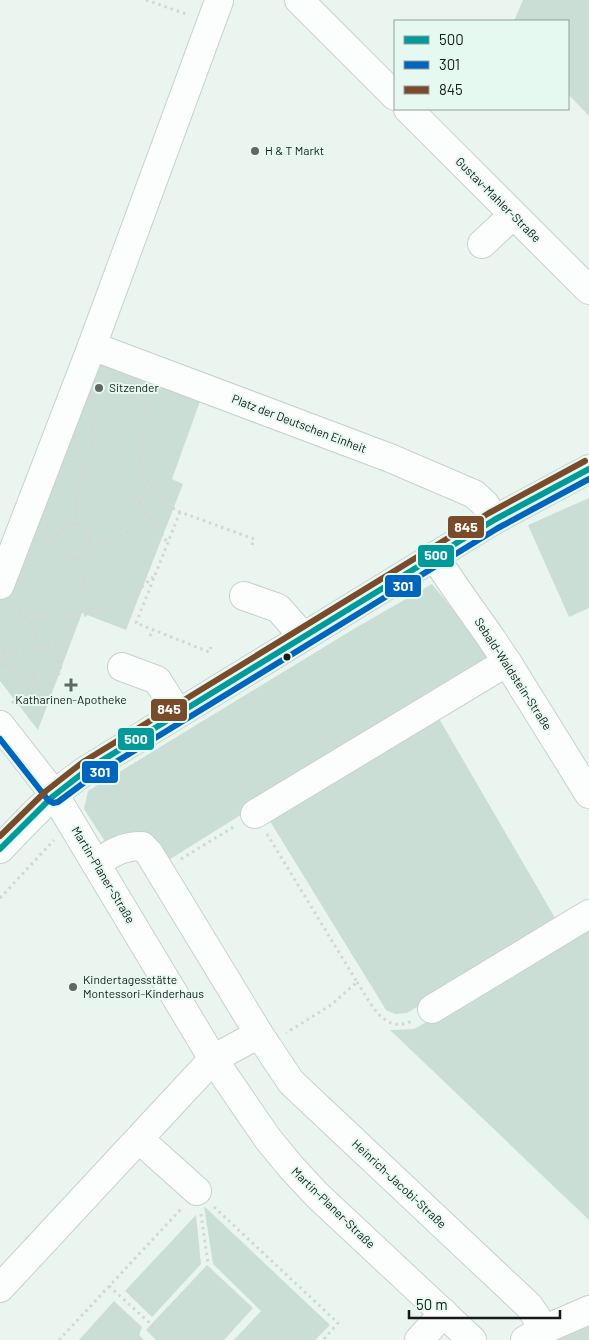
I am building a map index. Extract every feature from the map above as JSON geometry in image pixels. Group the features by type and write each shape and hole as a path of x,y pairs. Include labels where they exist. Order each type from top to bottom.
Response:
{"street":[{"path":"299,0 394,95"},
{"path":"2,594 215,12"},
{"name":"Gustav-Mahler-Straße","path":"409,110 589,290"},
{"path":"482,244 513,214"},
{"name":"Platz der Deutschen Einheit","path":"92,346 390,458 474,494 485,504 494,520"},
{"path":"0,849 54,794 71,780 108,756 494,520 589,469"},
{"name":"Sebald-Waldstein-Straße","path":"434,556 507,662 589,794"},
{"path":"244,596 278,608 302,636"},
{"path":"255,814 507,662"},
{"path":"122,668 157,680 178,713"},
{"name":"Martin-Planer-Straße","path":"3,716 54,794 213,1059 268,1139 317,1195 472,1340"},
{"path":"96,864 119,849 142,846"},
{"name":"Heinrich-Jacobi-Straße","path":"142,846 149,853 161,872 263,1040 291,1082 529,1306 537,1318 534,1335"},
{"path":"432,1009 589,914"},
{"path":"0,1288 213,1059 263,1040"},
{"path":"139,1139 197,1191"},
{"path":"534,1335 589,1310"},
{"path":"419,1340 444,1313"}],"path":[{"path":"146,0 215,12"},
{"path":"141,393 146,414 138,448 139,459 142,470 155,496 160,501 180,512 254,539 252,545"},
{"path":"89,417 95,435 167,542"},
{"path":"76,524 77,494 95,435"},
{"path":"138,500 151,490"},
{"path":"180,512 136,624 209,652 211,647"},
{"path":"90,547 123,534 150,517"},
{"path":"70,524 76,524 88,532 90,547 87,553 82,556 70,558 60,552 56,540 60,530 70,524"},
{"path":"76,558 85,582 93,614"},
{"path":"0,634 22,615 62,618 80,617 102,612 122,603 154,576"},
{"path":"2,594 32,626 38,645 38,664 33,678 28,688 3,716"},
{"path":"3,653 56,644 69,633 80,617"},
{"path":"150,636 152,630"},
{"path":"0,645 4,657 1,667 33,678 39,690 50,685 58,676 61,665 60,653 56,644"},
{"path":"108,756 144,828 142,846"},
{"path":"161,872 255,814 380,1017 395,1024 405,1024 432,1009"},
{"path":"0,898 58,835"},
{"path":"263,1040 330,1005 357,982"},
{"path":"197,1191 208,1263"},
{"path":"59,1340 197,1191"},
{"path":"197,1191 338,1324 323,1340"},
{"path":"109,1286 165,1337"}],"green space":[{"path":"523,0 589,0 589,116 569,95 569,20 514,20"},
{"path":"96,353 203,393 172,479 183,484 126,630 82,613 38,730 0,681 0,595 7,598"},
{"path":"589,498 589,608 569,617 528,525"},
{"path":"432,584 492,658 167,861 108,846 84,809 88,791 357,627"},
{"path":"437,715 558,923 407,1013 395,1014 386,1010 268,818"},
{"path":"589,926 589,1220 390,1030 414,1029"},
{"path":"204,1206 330,1325 315,1340 234,1340 261,1311 213,1264"},
{"path":"196,1215 201,1264 152,1317 125,1291"},
{"path":"207,1265 253,1308 224,1340 156,1340 146,1330"},
{"path":"114,1301 142,1327 139,1335 144,1340 79,1340"},
{"path":"589,1321 589,1340 549,1340"}],"transit line":[{"name":"845","path":"0,836 46,791 83,762 489,513 585,461"},
{"name":"500","path":"0,849 52,797 88,769 494,520 589,469"},
{"name":"301","path":"0,739 48,800 53,803 58,802 93,776 498,528 589,479"}],"place":[{"name":"H & T Markt","path":"255,151"},
{"name":"Sitzender","path":"99,388"},
{"name":"Katharinen-Apotheke","path":"71,685"},
{"name":"Kindertagesstätte Montessori-Kinderhaus","path":"73,987"}]}
